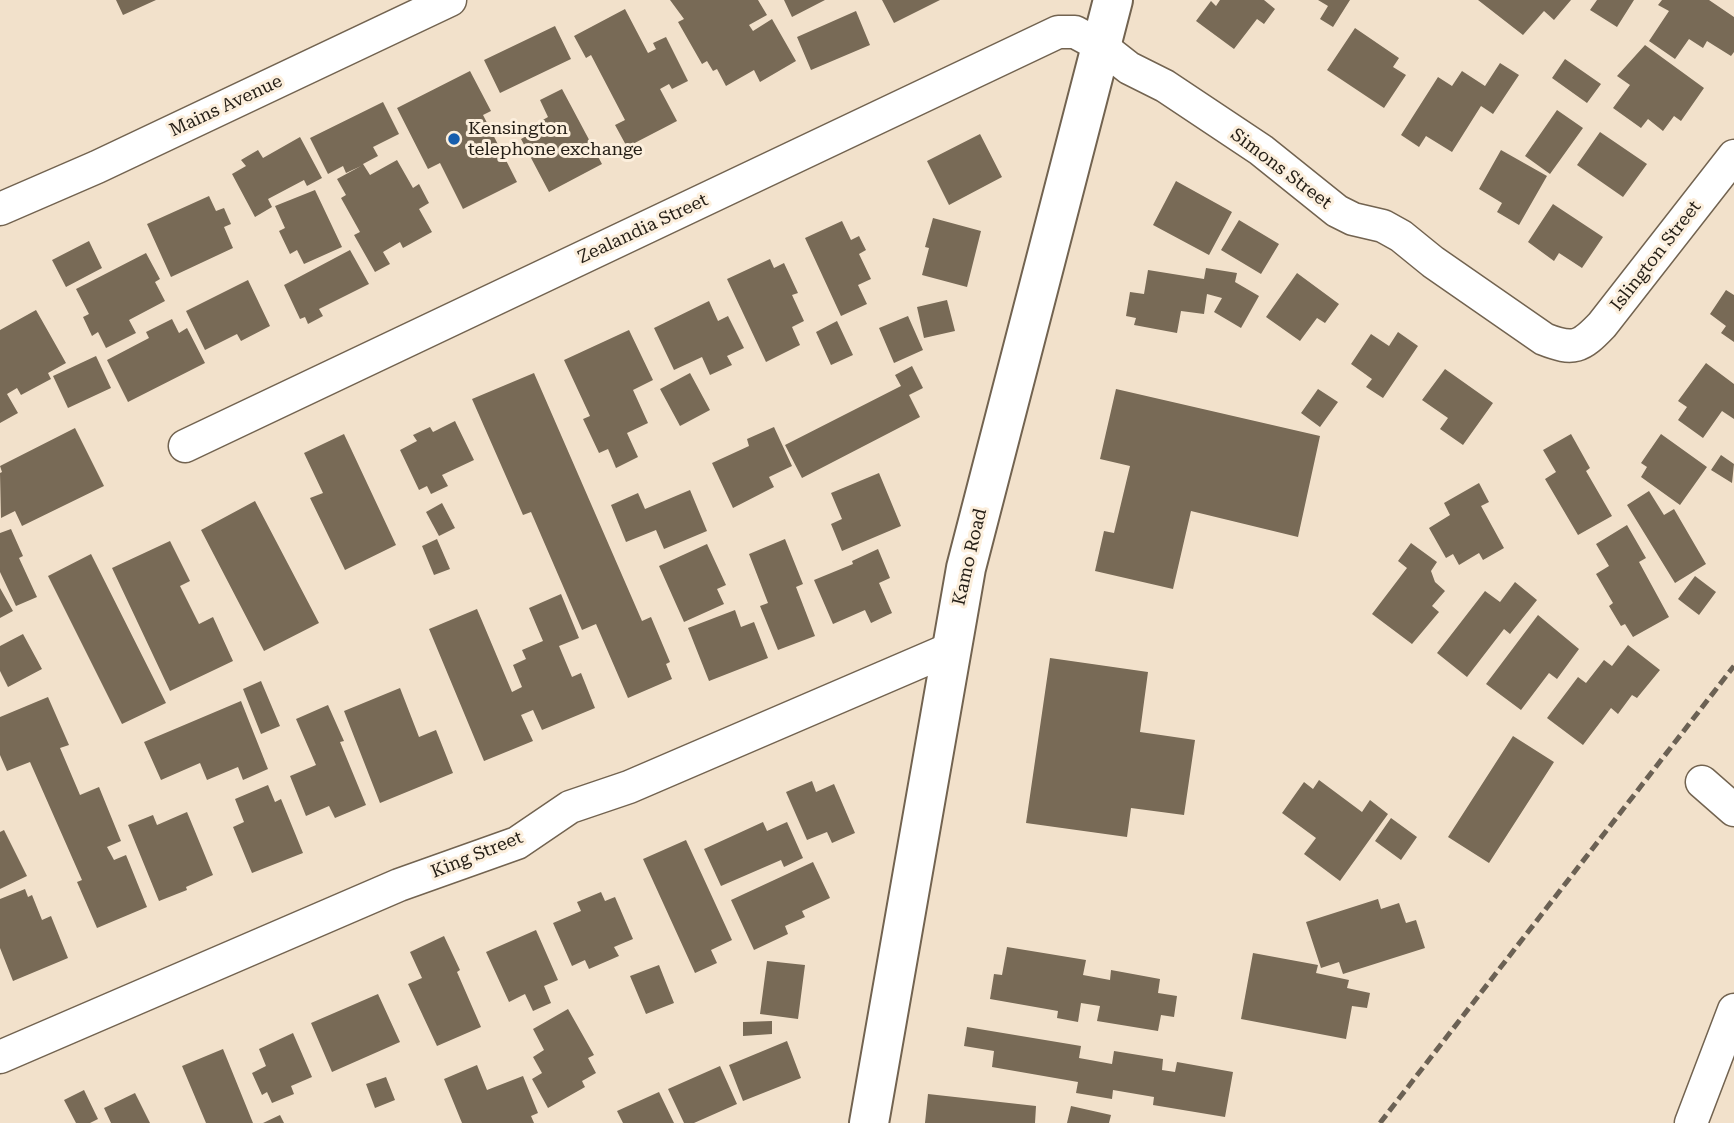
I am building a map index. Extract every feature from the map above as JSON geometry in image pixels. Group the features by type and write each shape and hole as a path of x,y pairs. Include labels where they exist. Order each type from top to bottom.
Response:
{"main road":[{"name":"Kamo Road","path":"869,1123 966,568 1113,0"}],"street":[{"name":"Mains Avenue","path":"0,209 97,167 450,0"},
{"name":"Zealandia Street","path":"186,446 1058,32 1075,32 1101,46"},
{"name":"Simons Street","path":"1101,46 1129,68 1165,86 1261,150 1338,211 1353,219 1383,226 1401,236 1433,262 1544,339 1558,345 1571,346"},
{"name":"Islington Street","path":"1571,346 1585,342 1602,325 1734,156"},
{"name":"King Street","path":"0,1057 399,885 517,843 570,807 629,787 950,649"},
{"path":"1702,782 1734,810"},
{"path":"1691,1123 1734,1010"}],"building":[{"path":"116,0 156,0 123,15"},
{"path":"670,0 758,0 767,15 749,25 753,31 772,19 796,61 760,82 754,70 726,86 717,69 713,71 707,61 702,64 678,22 684,19"},
{"path":"784,0 825,0 792,17"},
{"path":"882,0 940,0 894,23"},
{"path":"1220,0 1264,0 1275,9 1264,24 1257,19 1234,49 1196,21 1211,1 1216,6"},
{"path":"1318,0 1350,0 1333,27 1320,19 1328,6"},
{"path":"1478,0 1571,0 1554,20 1544,11 1523,35"},
{"path":"1597,0 1634,0 1617,27 1590,10"},
{"path":"1662,0 1709,0 1734,17 1734,52 1731,56 1707,41 1703,48 1689,39 1675,59 1649,41 1669,11 1658,5"},
{"path":"625,9 648,53 656,49 653,43 666,37 688,81 672,89 669,84 660,89 677,121 627,147 615,125 625,120 591,55 586,58 574,36"},
{"path":"856,11 870,45 811,70 797,37"},
{"path":"555,26 571,59 500,93 484,60"},
{"path":"1355,28 1399,58 1393,67 1406,75 1384,108 1327,70"},
{"path":"1645,45 1704,88 1681,121 1674,116 1663,131 1648,119 1641,128 1613,108 1630,85 1617,76"},
{"path":"1565,59 1601,84 1587,103 1552,78"},
{"path":"1500,63 1519,75 1493,114 1481,106 1452,152 1426,136 1419,147 1401,135 1438,77 1452,86 1462,71 1485,86"},
{"name":"Kensington telephone exchange","path":"470,71 491,111 483,115 517,182 463,209 440,163 428,169 397,108"},
{"path":"562,89 602,164 549,192 521,139 530,134 527,129 548,117 540,100"},
{"path":"383,102 399,134 373,147 378,156 363,164 370,175 397,160 413,188 419,184 429,203 419,209 432,232 403,248 400,242 383,252 390,264 375,272 354,235 360,232 341,198 346,195 337,179 361,166 346,173 343,166 328,174 310,138"},
{"path":"1557,110 1583,128 1550,174 1525,156"},
{"path":"1600,132 1647,164 1623,197 1577,165"},
{"path":"980,134 1002,177 949,205 927,161"},
{"path":"300,137 322,178 307,186 304,180 268,199 272,207 255,217 232,174 246,166 241,160 258,150 263,158"},
{"path":"1501,150 1547,176 1519,225 1497,212 1502,203 1479,189"},
{"path":"1176,181 1232,212 1209,255 1153,225"},
{"path":"315,190 342,247 304,264 297,250 290,254 279,231 285,228 275,206"},
{"path":"209,196 216,211 224,208 231,224 224,227 233,248 171,277 147,224"},
{"path":"1553,204 1603,237 1582,268 1559,253 1554,261 1528,242"},
{"path":"933,218 981,231 967,287 922,275 929,248 925,247"},
{"path":"1239,220 1279,244 1261,274 1221,250"},
{"path":"842,221 851,240 859,236 866,250 859,254 871,279 858,285 867,304 841,316 805,238"},
{"path":"89,241 102,268 66,287 52,260"},
{"path":"350,250 369,284 319,309 323,316 308,324 305,317 300,319 284,285"},
{"path":"146,253 160,279 155,282 165,301 129,320 136,333 106,348 98,332 92,336 83,317 89,314 76,289"},
{"path":"770,259 774,268 784,263 798,293 792,295 804,321 792,327 800,345 766,362 727,279"},
{"path":"1206,268 1237,273 1235,282 1259,296 1241,328 1214,312 1222,298 1207,294 1204,314 1181,311 1177,333 1134,325 1136,318 1126,316 1130,292 1144,294 1148,270 1204,279"},
{"path":"1297,273 1339,304 1325,323 1317,318 1300,341 1266,317"},
{"path":"248,280 270,326 241,341 237,334 205,350 186,311"},
{"path":"1726,290 1734,295 1734,342 1721,333 1726,326 1710,314"},
{"path":"947,300 955,331 924,338 917,307"},
{"path":"709,301 718,321 728,316 744,348 727,356 732,365 710,375 702,357 674,370 654,328"},
{"path":"36,310 66,363 48,373 51,379 21,395 17,388 7,394 18,413 0,423 0,330"},
{"path":"908,316 923,350 894,363 879,328"},
{"path":"172,319 179,333 187,328 205,363 128,402 107,360 149,338 146,332"},
{"path":"837,321 853,355 831,365 816,332"},
{"path":"629,330 653,380 633,390 648,423 627,433 638,457 616,468 608,449 599,453 583,419 590,416 564,360"},
{"path":"1398,332 1418,346 1383,398 1366,387 1372,379 1351,364 1371,334 1389,346"},
{"path":"96,356 111,388 68,408 53,376"},
{"path":"1706,363 1734,384 1734,419 1722,411 1703,438 1678,420 1687,407 1678,401"},
{"path":"912,366 923,388 909,395 920,417 802,478 785,445 901,386 895,375"},
{"path":"1445,369 1493,403 1463,445 1440,429 1448,418 1422,400"},
{"path":"534,373 642,621 651,617 670,662 666,664 672,679 628,698 596,624 582,630 531,512 523,515 472,399"},
{"path":"690,373 710,410 680,426 660,389"},
{"path":"1116,389 1320,436 1298,537 1191,511 1173,589 1095,571 1104,531 1114,533 1130,466 1100,459"},
{"path":"1318,389 1338,402 1320,427 1301,413"},
{"path":"455,421 474,460 442,475 448,486 431,494 427,486 419,490 400,450 417,441 413,435 430,427 433,432"},
{"path":"774,427 792,466 769,477 774,487 733,508 712,463 749,446 747,439"},
{"path":"75,428 104,486 22,526 15,511 1,518 0,466"},
{"path":"344,434 396,545 345,570 310,498 323,493 304,453"},
{"path":"1571,434 1590,468 1586,471 1612,516 1578,535 1545,479 1556,472 1543,450"},
{"path":"1661,434 1707,467 1680,505 1641,477 1647,467 1641,463"},
{"path":"1721,455 1734,464 1732,483 1711,470"},
{"path":"879,473 901,526 842,551 831,524 842,519 831,493"},
{"path":"1479,483 1489,502 1481,506 1504,548 1483,560 1479,553 1459,565 1453,554 1446,558 1429,528 1450,515 1444,503"},
{"path":"690,490 707,531 664,549 656,530 626,542 611,505 638,493 645,509"},
{"path":"1649,491 1664,515 1674,509 1706,564 1675,583 1627,505"},
{"path":"255,501 319,623 264,651 201,530"},
{"path":"442,503 455,528 439,536 426,512"},
{"path":"1627,525 1646,558 1639,562 1669,617 1633,637 1625,624 1621,626 1609,606 1613,603 1596,574 1609,566 1596,544"},
{"path":"11,529 23,556 19,558 37,597 16,606 0,572 0,533"},
{"path":"437,539 450,569 434,575 422,546"},
{"path":"785,539 803,584 796,587 815,636 778,650 760,606 768,603 749,554"},
{"path":"170,541 190,581 180,586 199,624 213,617 233,661 170,691 112,568"},
{"path":"1411,543 1437,562 1431,571 1435,582 1445,591 1432,606 1439,612 1412,644 1372,614 1407,568 1398,561"},
{"path":"707,544 726,585 717,589 724,604 684,622 659,566"},
{"path":"878,549 890,578 879,583 892,613 871,623 865,610 833,624 814,580 853,564 852,561"},
{"path":"91,554 166,703 122,724 48,576"},
{"path":"1695,576 1716,592 1699,615 1678,599"},
{"path":"1515,582 1537,600 1510,634 1504,629 1467,677 1437,653 1485,591 1500,602"},
{"path":"0,588 13,611 0,618"},
{"path":"561,594 579,638 559,646 572,677 581,673 595,708 542,730 533,710 521,715 533,741 484,761 429,629 477,609 512,692 522,687 513,665 526,659 522,650 543,641 529,608"},
{"path":"735,610 741,627 754,622 768,658 709,681 688,628"},
{"path":"1538,615 1579,649 1557,679 1549,673 1521,710 1486,684"},
{"path":"23,634 42,669 8,687 0,671 0,646"},
{"path":"1628,645 1660,670 1637,698 1632,695 1618,714 1611,708 1583,745 1547,718 1578,677 1586,683 1604,660 1612,666"},
{"path":"1050,658 1148,672 1140,732 1195,740 1184,815 1131,808 1127,837 1026,823"},
{"path":"261,681 280,726 261,734 243,689"},
{"path":"400,688 419,737 436,730 453,773 380,803 344,711"},
{"path":"48,697 69,745 60,748 80,795 99,787 121,841 107,847 114,860 126,855 147,907 97,928 77,882 82,880 30,762 7,771 0,755 0,717"},
{"path":"241,701 268,769 243,780 238,767 207,780 200,763 161,780 144,742"},
{"path":"328,705 344,741 340,742 366,805 335,818 329,806 306,816 290,776 316,765 296,719"},
{"path":"1513,736 1554,762 1489,863 1448,837"},
{"path":"1319,780 1362,812 1370,800 1388,814 1340,881 1304,854 1316,838 1282,813 1304,782 1313,789"},
{"path":"812,781 816,792 834,784 855,833 832,843 827,832 807,840 786,792"},
{"path":"268,785 275,802 281,799 303,853 252,873 233,827 244,822 235,799"},
{"path":"187,812 213,875 186,887 187,890 159,901 128,825 153,815 157,825"},
{"path":"1391,818 1417,837 1401,860 1375,841"},
{"path":"763,822 767,831 787,822 803,858 784,867 781,860 721,886 704,849"},
{"path":"4,830 27,876 0,889 0,832"},
{"path":"686,840 732,940 711,950 717,963 695,973 643,859"},
{"path":"813,862 830,898 802,911 805,917 785,926 788,934 754,950 731,900"},
{"path":"25,889 28,897 32,895 42,920 51,916 68,958 13,981 0,948 0,899"},
{"path":"601,892 605,901 615,897 633,939 614,947 619,956 589,969 585,960 572,966 553,923 581,911 577,902"},
{"path":"1378,899 1381,909 1399,903 1406,923 1416,920 1425,948 1343,974 1339,962 1321,968 1306,922"},
{"path":"536,930 558,980 544,986 551,1003 533,1011 525,994 509,1002 486,952"},
{"path":"444,936 481,1027 437,1046 408,984 422,978 410,952"},
{"path":"1007,947 1086,960 1083,975 1110,980 1111,970 1160,979 1158,993 1177,996 1174,1017 1161,1015 1158,1031 1097,1021 1100,1006 1081,1003 1078,1022 1057,1018 1058,1011 990,999 994,974 1002,975"},
{"path":"1253,953 1318,965 1316,973 1349,980 1347,988 1370,993 1367,1008 1352,1006 1346,1039 1241,1019"},
{"path":"767,961 805,965 798,1019 760,1014"},
{"path":"659,965 674,1003 646,1014 630,976"},
{"path":"378,994 400,1042 332,1072 311,1023"},
{"path":"568,1009 594,1055 588,1058 596,1073 582,1081 585,1087 548,1108 532,1079 542,1073 533,1057 544,1050 533,1029"},
{"path":"772,1021 772,1034 743,1036 743,1022"},
{"path":"967,1027 1081,1046 1079,1058 1112,1064 1114,1051 1163,1059 1162,1070 1175,1072 1177,1062 1233,1072 1225,1117 1153,1105 1154,1097 1113,1090 1112,1099 1076,1093 1078,1082 992,1067 994,1051 964,1046"},
{"path":"293,1033 312,1077 291,1086 294,1094 272,1103 267,1092 262,1095 252,1073 266,1066 259,1049"},
{"path":"787,1041 801,1078 743,1101 729,1065"},
{"path":"223,1049 253,1123 206,1123 182,1066"},
{"path":"477,1065 487,1090 523,1076 538,1113 531,1116 534,1123 462,1123 444,1079"},
{"path":"720,1066 737,1104 694,1123 684,1123 668,1089"},
{"path":"386,1077 395,1100 375,1108 366,1084"},
{"path":"84,1090 98,1119 90,1123 76,1123 64,1100"},
{"path":"659,1092 674,1123 623,1123 617,1111"},
{"path":"135,1093 150,1123 111,1123 104,1108"},
{"path":"928,1094 1036,1106 1035,1123 925,1123"},
{"path":"1071,1106 1111,1115 1109,1123 1067,1123"},
{"path":"280,1115 284,1123 263,1123"}],"railway":[{"path":"1380,1123 1734,666"}],"place":[{"name":"Kensington telephone exchange","path":"454,139"}]}
